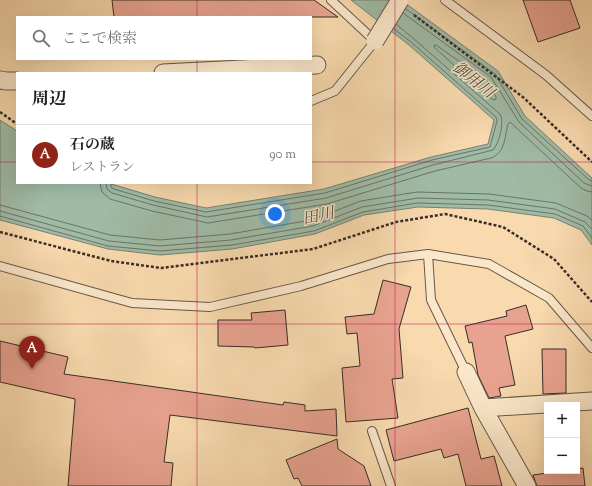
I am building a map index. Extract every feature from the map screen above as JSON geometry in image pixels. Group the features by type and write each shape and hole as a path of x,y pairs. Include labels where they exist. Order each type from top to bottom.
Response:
{"street":[{"path":"376,40 405,6"},
{"path":"182,72 316,65"},
{"path":"0,80 16,81"},
{"path":"466,372 483,408 527,486"},
{"path":"483,408 592,401"}],"lane":[{"path":"312,101 335,91 376,40 331,0"},
{"path":"445,0 546,75 592,116"},
{"path":"0,266 132,303 210,307 301,286 388,259 428,254 489,264 549,298 592,348"},
{"path":"428,254 431,300 466,372"},
{"path":"372,431 391,486"}],"path":[{"path":"405,6 524,98 592,162"},
{"path":"0,112 16,123"},
{"path":"0,232 111,261 161,268 313,249 396,222 445,214 503,227 554,259 592,302"}],"water":[{"path":"351,0 401,0 498,71 525,116 592,178 592,245 581,230 554,218 488,209 418,207 364,215 315,234 232,249 160,255 108,249 0,220 0,120 16,130 16,184 111,184 155,197 206,208 324,189 431,157 488,144 494,120 409,45"}],"building":[{"path":"112,0 314,0 338,17 312,16 114,16"},
{"path":"523,0 570,0 580,28 538,42"},
{"path":"383,280 411,287 399,329 403,378 392,379 398,418 346,422 342,368 360,366 357,333 347,334 345,317 374,314"},
{"path":"526,305 533,329 505,336 515,385 499,388 501,396 489,398 478,375 472,342 469,343 465,326 507,316 506,311"},
{"path":"285,310 288,345 255,348 218,346 218,320 252,320 251,313"},
{"path":"0,341 68,357 64,374 283,405 284,402 305,405 305,411 336,409 337,436 170,415 164,462 173,463 171,486 68,486 75,399 0,382"},
{"path":"542,349 566,349 566,393 543,394"},
{"path":"468,408 481,459 494,456 502,486 466,486 458,454 444,458 441,449 394,461 386,430"},
{"path":"337,439 338,449 364,466 371,486 302,486 298,478 294,479 286,460"},
{"path":"580,468 583,468 585,486 537,486 533,475 544,473 580,474"}],"place":[{"name":"石の蔵","path":"32,369"}],"water label":[{"name":"御用川","path":"474,79"},
{"name":"田川","path":"318,215"}]}
